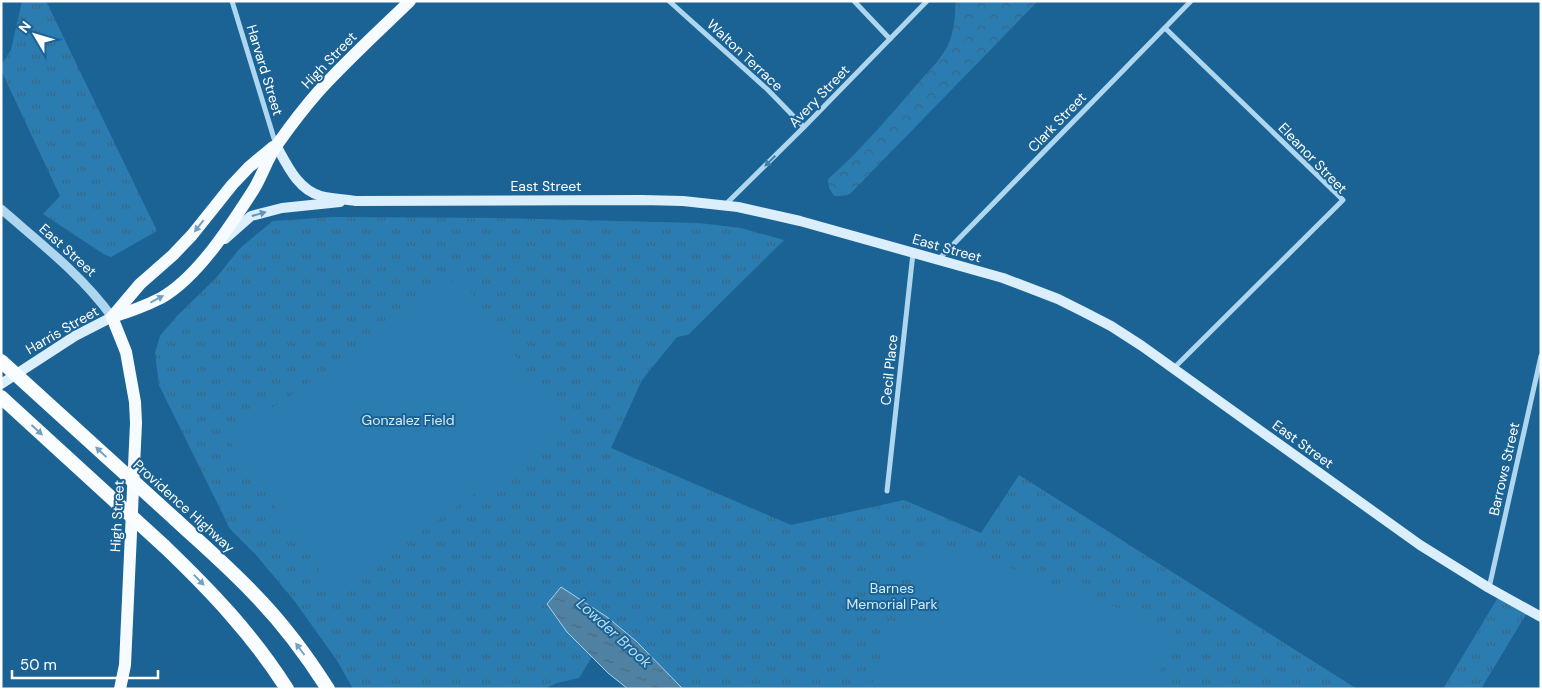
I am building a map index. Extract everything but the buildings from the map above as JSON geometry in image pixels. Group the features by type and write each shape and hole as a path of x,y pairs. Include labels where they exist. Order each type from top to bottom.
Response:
{"highway":[{"name":"Providence Highway","path":"1,361 176,520 267,607 304,653 328,689"},
{"path":"1,397 164,546 209,590 261,651 288,689"}],"main road":[{"name":"High Street","path":"112,317 163,297 183,281 208,256 253,190 276,145 317,93 410,1"},
{"name":"High Street","path":"112,317 140,284 173,255 192,235 249,167 276,145"},
{"name":"East Street","path":"276,145 291,173 304,187 320,196 356,201 642,200 726,204 800,221 1003,278 1058,300 1111,326 1174,368 1420,545 1488,588 1541,617"},
{"path":"208,256 251,216 282,208 356,201"},
{"name":"High Street","path":"112,317 126,352 135,402 136,423 125,665 120,689"},
{"name":"Harris Street","path":"1,384 74,336 112,317"}],"street":[{"name":"Harvard Street","path":"232,1 276,145"},
{"name":"Walton Terrace","path":"669,1 767,89 804,127"},
{"path":"854,1 890,39"},
{"name":"Avery Street","path":"726,204 927,1"},
{"name":"Clark Street","path":"939,259 1191,1"},
{"name":"Eleanor Street","path":"1165,28 1343,200 1174,368"},
{"name":"East Street","path":"1,209 79,277 98,297 112,317"},
{"name":"Cecil Place","path":"887,491 913,252"},
{"name":"Barrows Street","path":"1488,588 1538,380 1541,356"}],"green space":[{"path":"22,1 46,1 157,231 111,257 105,255 43,214 60,196 1,70 1,65 11,50"},
{"path":"955,1 1038,1 850,194 834,196 829,188 828,179 875,132 941,57 953,31"},
{"name":"Gonzalez Field","path":"333,217 494,218 699,223 741,228 784,240 688,335 677,337 642,380 611,448 791,525 904,500 981,533 1019,475 1357,689 675,689 609,629 579,678 557,683 544,689 353,689 338,662 296,603 257,556 230,529 159,385 155,353 160,336 177,316 216,278 240,248 273,221"},
{"path":"460,276 567,429 335,592 228,439"},
{"path":"927,537 1176,630 1154,689 870,689"},
{"path":"1500,594 1528,611 1481,689 1443,689"}],"water":[{"name":"Lowder Brook","path":"561,587 607,617 636,641 683,689 628,689 608,673 567,632 547,604"}],"park label":[{"name":"Barnes Memorial Park","path":"892,596"}]}
